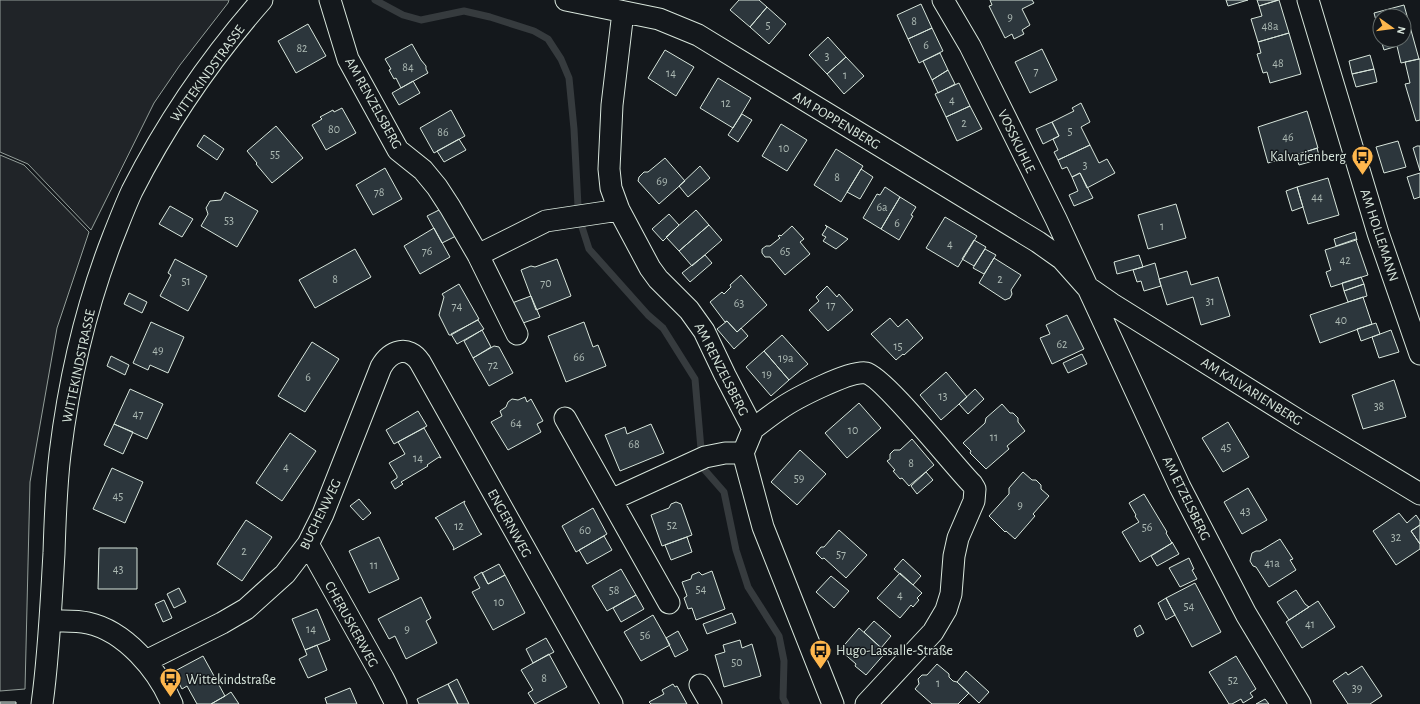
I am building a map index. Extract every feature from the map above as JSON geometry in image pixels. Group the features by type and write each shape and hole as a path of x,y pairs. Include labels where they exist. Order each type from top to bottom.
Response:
{"street":[{"name":"WITTEKINDSTRASSE","path":"42,704 50,621 60,455 69,396 82,334 100,274 132,192 169,126 196,85 262,0"},
{"name":"AM RENZELSBERG","path":"330,0 348,59 398,150 423,170 450,207 478,255 517,334"},
{"name":"AM POPPENBERG","path":"566,0 617,7 659,19 698,35 1038,242 1062,259 1086,286"},
{"name":"VOSSKUHLE","path":"943,0 973,53 1056,219 1086,286"},
{"name":"AM HOLLEMANN","path":"1308,0 1378,233 1420,354"},
{"name":"AM RENZELSBERG","path":"617,7 609,169 611,188 619,210 650,268 658,279 689,310 704,331 753,429 743,453"},
{"path":"478,255 546,221 619,210"},
{"name":"AM KALVARIENBERG","path":"1086,286 1112,304 1301,422 1420,494"},
{"name":"AM ETZELSBERG","path":"1086,286 1112,337 1184,494 1246,614 1300,704"},
{"name":"BUCHENWEG","path":"146,661 222,623 246,608 286,574 308,544 332,492 381,367 387,357 401,351"},
{"name":"ENGERNWEG","path":"401,351 412,355 420,362 612,704"},
{"path":"753,429 792,402 843,377 865,373 872,375 889,391 975,489 974,501 958,538 954,556 952,594 946,610 933,632 866,704"},
{"path":"566,418 669,603"},
{"path":"611,500 704,457 726,453 743,453 763,527 829,703"},
{"name":"CHERUSKERWEG","path":"308,544 396,704"},
{"path":"50,621 79,622 98,626 124,641 146,661 162,683 172,704"},
{"path":"700,685 711,704"}],"shaded area":[{"path":"0,0 229,0 180,65 154,103 91,230 28,164 0,152"},
{"path":"0,155 24,165 89,232 57,328 30,482 25,689 0,691"}],"building":[{"path":"739,0 759,0 767,7 750,27 730,10"},
{"path":"990,0 1032,0 1034,3 1022,9 1030,25 1022,30 1024,34 1014,39 1012,34 1005,38 989,6 992,5"},
{"path":"1226,0 1248,0 1228,6"},
{"path":"1257,0 1278,0 1259,6"},
{"path":"1279,0 1289,33 1258,42 1251,19 1262,16 1259,6"},
{"path":"921,4 932,28 908,39 897,15"},
{"path":"1404,5 1405,8 1393,8"},
{"path":"767,7 786,24 769,44 750,27"},
{"path":"308,24 326,56 296,73 278,41"},
{"path":"932,28 943,51 919,63 908,39"},
{"path":"1289,33 1301,74 1270,83 1267,72 1263,73 1257,54 1261,53 1258,42"},
{"path":"1412,34 1419,59 1401,63 1397,48 1412,48"},
{"path":"828,37 846,57 827,74 809,55"},
{"path":"412,44 426,66 428,73 401,88 396,78 394,79 389,70 391,69 385,59"},
{"path":"1042,49 1057,80 1030,93 1015,62"},
{"path":"665,50 694,67 676,96 648,78"},
{"path":"940,53 948,70 932,80 923,61"},
{"path":"1370,55 1374,69 1352,74 1349,61"},
{"path":"846,57 864,76 844,94 827,74"},
{"path":"1420,59 1420,120 1416,121 1405,84 1410,83 1405,62"},
{"path":"1374,69 1377,82 1356,87 1352,74"},
{"path":"948,70 955,84 938,93 932,80"},
{"path":"718,78 751,98 733,128 700,108"},
{"path":"413,81 420,93 399,105 392,93"},
{"path":"959,83 970,106 946,117 935,94"},
{"path":"1081,103 1090,122 1081,127 1090,145 1058,160 1054,152 1058,150 1053,139 1059,136 1052,122 1074,111 1072,108"},
{"path":"970,106 982,129 957,141 946,117"},
{"path":"342,108 356,133 326,150 312,125 322,119 320,117 333,110 334,112"},
{"path":"451,110 465,136 434,153 420,128"},
{"path":"1307,111 1318,148 1268,163 1258,127"},
{"path":"742,114 752,120 738,142 728,135"},
{"path":"1052,122 1059,136 1043,144 1036,129"},
{"path":"781,124 807,140 787,171 762,156"},
{"path":"276,126 303,158 272,183 247,151"},
{"path":"204,135 224,149 217,160 197,146"},
{"path":"459,139 466,150 444,162 437,151"},
{"path":"1398,141 1406,167 1384,173 1376,147"},
{"path":"1090,145 1099,163 1107,159 1115,173 1087,188 1080,173 1072,177 1067,167 1062,169 1058,160"},
{"path":"1420,146 1420,171 1413,148"},
{"path":"1317,148 1320,159 1299,165 1296,155"},
{"path":"836,149 863,166 841,202 814,185"},
{"path":"665,158 685,181 659,204 638,181 639,177 644,172 648,172"},
{"path":"700,166 710,178 688,197 679,186"},
{"path":"385,168 402,199 373,215 356,185"},
{"path":"861,169 873,177 860,199 847,192"},
{"path":"1080,173 1093,198 1074,206 1069,195 1078,191 1072,177"},
{"path":"1420,173 1420,197 1414,199 1407,177"},
{"path":"1328,178 1339,215 1308,224 1297,187"},
{"path":"885,187 900,197 881,229 863,218 877,194 880,195"},
{"path":"1297,187 1303,207 1292,211 1286,191"},
{"path":"225,192 258,211 237,247 201,226 208,214 206,208 210,201 221,200"},
{"path":"900,197 916,207 911,215 913,216 899,240 881,229"},
{"path":"1176,204 1186,238 1148,249 1138,215"},
{"path":"170,206 193,219 182,237 159,224"},
{"path":"441,209 456,236 442,243 427,216"},
{"path":"696,210 709,225 679,251 666,237"},
{"path":"669,214 679,225 663,241 652,229"},
{"path":"945,217 977,236 958,267 926,248"},
{"path":"709,225 722,240 692,266 679,251"},
{"path":"825,225 848,239 836,249 823,241 826,237 822,235 827,227"},
{"path":"792,226 804,239 800,242 810,254 785,275 770,257 765,257 762,253 762,249 766,246 770,246 780,238 778,236 781,236"},
{"path":"434,228 450,257 420,274 404,246"},
{"path":"1355,232 1357,240 1356,239 1336,246 1334,239"},
{"path":"974,240 986,247 974,266 962,259"},
{"path":"1356,240 1368,275 1331,287 1326,272 1331,270 1325,250"},
{"path":"355,249 371,277 315,308 299,280"},
{"path":"985,249 996,255 984,274 973,268"},
{"path":"705,255 712,263 690,282 682,273"},
{"path":"1139,255 1143,267 1117,274 1114,262"},
{"path":"994,258 1021,275 1011,290 1012,294 1010,298 1005,300 979,283"},
{"path":"175,259 207,276 188,311 160,296 171,275 168,273"},
{"path":"557,259 571,296 536,310 521,270 531,266 535,267"},
{"path":"1155,263 1161,286 1144,291 1141,281 1137,282 1133,270"},
{"path":"1187,271 1191,285 1218,277 1230,316 1201,325 1193,297 1167,305 1159,279"},
{"path":"741,275 767,305 737,332 727,321 725,322 710,302 722,292 724,294 731,287 730,285"},
{"path":"1361,277 1364,284 1344,291 1342,283"},
{"path":"459,284 479,319 449,335 439,315 444,297 442,294"},
{"path":"1364,284 1367,296 1348,302 1344,291"},
{"path":"827,286 837,297 839,294 853,310 828,331 809,310 819,301 816,297"},
{"path":"129,293 147,302 142,313 124,304"},
{"path":"531,296 540,317 523,323 512,303"},
{"path":"1363,297 1372,324 1320,343 1310,315"},
{"path":"1067,315 1084,349 1052,364 1040,338 1050,334 1046,325"},
{"path":"890,318 898,327 907,319 923,338 896,360 871,334"},
{"path":"478,320 484,329 457,344 451,334"},
{"path":"727,321 737,332 741,328 748,336 734,349 717,329"},
{"path":"151,322 184,337 168,373 150,365 148,370 133,363"},
{"path":"584,322 593,347 598,345 606,366 566,382 548,336"},
{"path":"1376,323 1380,334 1361,341 1357,329"},
{"path":"482,330 491,347 473,358 464,341"},
{"path":"1391,330 1399,352 1379,358 1372,337"},
{"path":"782,335 808,364 789,380 764,351"},
{"path":"312,342 339,359 305,412 278,396"},
{"path":"494,346 499,347 513,373 489,386 473,358"},
{"path":"764,351 789,380 771,396 746,367"},
{"path":"1082,354 1087,364 1068,373 1063,363"},
{"path":"111,356 129,365 125,375 107,366"},
{"path":"946,372 967,397 941,420 920,395"},
{"path":"1394,380 1406,417 1363,429 1352,395"},
{"path":"130,389 163,404 147,439 114,424"},
{"path":"975,389 984,399 968,414 959,404"},
{"path":"525,397 527,402 531,399 543,421 537,424 541,432 508,450 491,422 502,416 500,411 506,407 508,402 512,399 518,400"},
{"path":"859,403 881,428 847,458 825,433"},
{"path":"1002,404 1010,413 1013,413 1018,418 1018,422 1025,431 1007,446 1009,449 986,469 970,453 971,451 963,443 985,423 986,418"},
{"path":"418,411 427,426 394,444 386,430"},
{"path":"1228,422 1249,457 1223,472 1202,438"},
{"path":"114,424 133,432 123,454 104,445"},
{"path":"651,424 664,453 620,471 605,435 625,427 627,434"},
{"path":"424,428 441,458 439,457 427,465 428,466 401,482 403,484 395,489 391,482 397,478 397,476 389,463 405,454 398,442"},
{"path":"290,433 316,451 282,501 256,483"},
{"path":"912,439 934,465 909,486 902,478 900,479 893,471 895,470 887,461 890,459 890,454 894,450 900,450"},
{"path":"800,450 826,474 797,505 771,482"},
{"path":"112,468 143,482 125,523 93,509"},
{"path":"926,472 933,480 917,494 911,486"},
{"path":"1023,472 1032,480 1036,480 1041,485 1041,489 1049,496 1033,514 1035,516 1015,539 1006,531 1005,532 989,516 1009,494 1009,488"},
{"path":"1248,488 1267,520 1242,534 1224,502"},
{"path":"1144,494 1172,543 1140,562 1122,532 1139,522 1129,503"},
{"path":"359,499 371,513 363,520 350,506"},
{"path":"465,501 464,503 480,533 482,534 453,550 454,548 435,518"},
{"path":"676,502 681,504 692,535 662,546 651,515 669,508 671,504"},
{"path":"593,508 607,534 576,552 562,526"},
{"path":"1399,513 1407,523 1416,515 1420,521 1420,525 1411,531 1420,544 1420,549 1396,565 1373,531"},
{"path":"246,520 272,537 242,581 217,564"},
{"path":"1420,525 1420,544 1411,531"},
{"path":"839,530 867,555 846,578 824,558 822,559 816,553 821,547 824,547"},
{"path":"604,536 612,550 587,564 579,550"},
{"path":"379,537 399,579 369,593 349,551"},
{"path":"687,537 692,552 671,560 665,545"},
{"path":"1280,539 1293,559 1290,560 1296,570 1269,587 1256,567 1253,566 1250,561 1252,553 1260,551"},
{"path":"1172,542 1179,554 1157,566 1151,556"},
{"path":"99,548 137,548 137,589 98,589"},
{"path":"1189,558 1194,569 1192,570 1197,579 1180,587 1169,568"},
{"path":"903,559 921,576 913,585 894,569"},
{"path":"499,564 505,575 488,584 482,573"},
{"path":"621,569 636,595 607,611 592,586"},
{"path":"712,571 725,609 696,620 692,608 688,609 684,598 687,596 682,582 691,579 692,575 699,572 702,575"},
{"path":"482,572 488,584 505,575 525,613 493,630 472,592 480,588 474,577"},
{"path":"900,573 922,593 917,598 919,600 913,607 911,605 900,618 877,598"},
{"path":"831,576 849,591 834,608 816,592"},
{"path":"1195,583 1221,632 1192,647 1166,598"},
{"path":"179,588 186,602 174,608 167,594"},
{"path":"1296,590 1305,604 1309,607 1289,620 1277,602"},
{"path":"636,595 644,609 621,622 613,608"},
{"path":"421,597 431,618 426,621 437,643 406,659 395,636 389,639 378,619"},
{"path":"1166,598 1175,615 1166,620 1158,603"},
{"path":"164,600 172,618 163,622 155,604"},
{"path":"1318,601 1335,627 1302,648 1286,622"},
{"path":"317,609 330,640 305,650 292,619"},
{"path":"732,613 736,623 707,634 703,624"},
{"path":"653,615 670,645 641,661 624,632"},
{"path":"874,621 891,636 881,648 864,632"},
{"path":"1140,625 1144,633 1137,637 1134,629"},
{"path":"859,628 886,652 866,675 840,650"},
{"path":"678,631 688,650 675,657 666,638"},
{"path":"546,638 554,652 533,663 526,649"},
{"path":"740,640 742,648 752,644 761,676 724,687 715,655 725,652 723,645"},
{"path":"317,645 327,670 308,678 299,659 307,655 305,650"},
{"path":"549,654 567,687 535,704 528,693 533,690 521,670"},
{"path":"203,656 225,696 211,704 197,704 187,686 182,689 173,672"},
{"path":"1236,656 1256,689 1250,693 1253,697 1243,703 1241,699 1229,704 1209,672"},
{"path":"937,664 949,674 949,677 953,681 957,682 969,693 958,704 932,704 915,689 919,684 918,679 922,675 927,675"},
{"path":"1362,666 1382,696 1370,704 1348,704 1333,681 1346,672 1348,675"},
{"path":"966,671 989,692 979,703 957,682"},
{"path":"457,679 469,704 458,704 448,684"},
{"path":"448,684 458,704 419,704 417,699"},
{"path":"673,684 675,687 677,686 687,704 651,704 649,702 664,694 662,690"},
{"path":"350,688 357,704 327,704 325,698"},
{"path":"231,692 239,704 211,704 225,696"},
{"path":"1265,699 1269,704 1256,704"},
{"path":"0,702 16,702 16,704 0,704"}],"waterway":[{"path":"375,0 403,15 421,20 464,11 490,17 534,31 548,39 561,59 569,78 574,129 578,206"},
{"path":"582,227 589,249 648,315 663,328 695,379 701,449"},
{"path":"703,468 724,492 736,550 748,587 779,636 784,661 783,698 786,704"}],"place":[{"name":"Kalvarienberg","path":"1362,176"},
{"name":"Hugo-Lassalle-Straße","path":"820,670"},
{"name":"Wittekindstraße","path":"170,698"}]}
